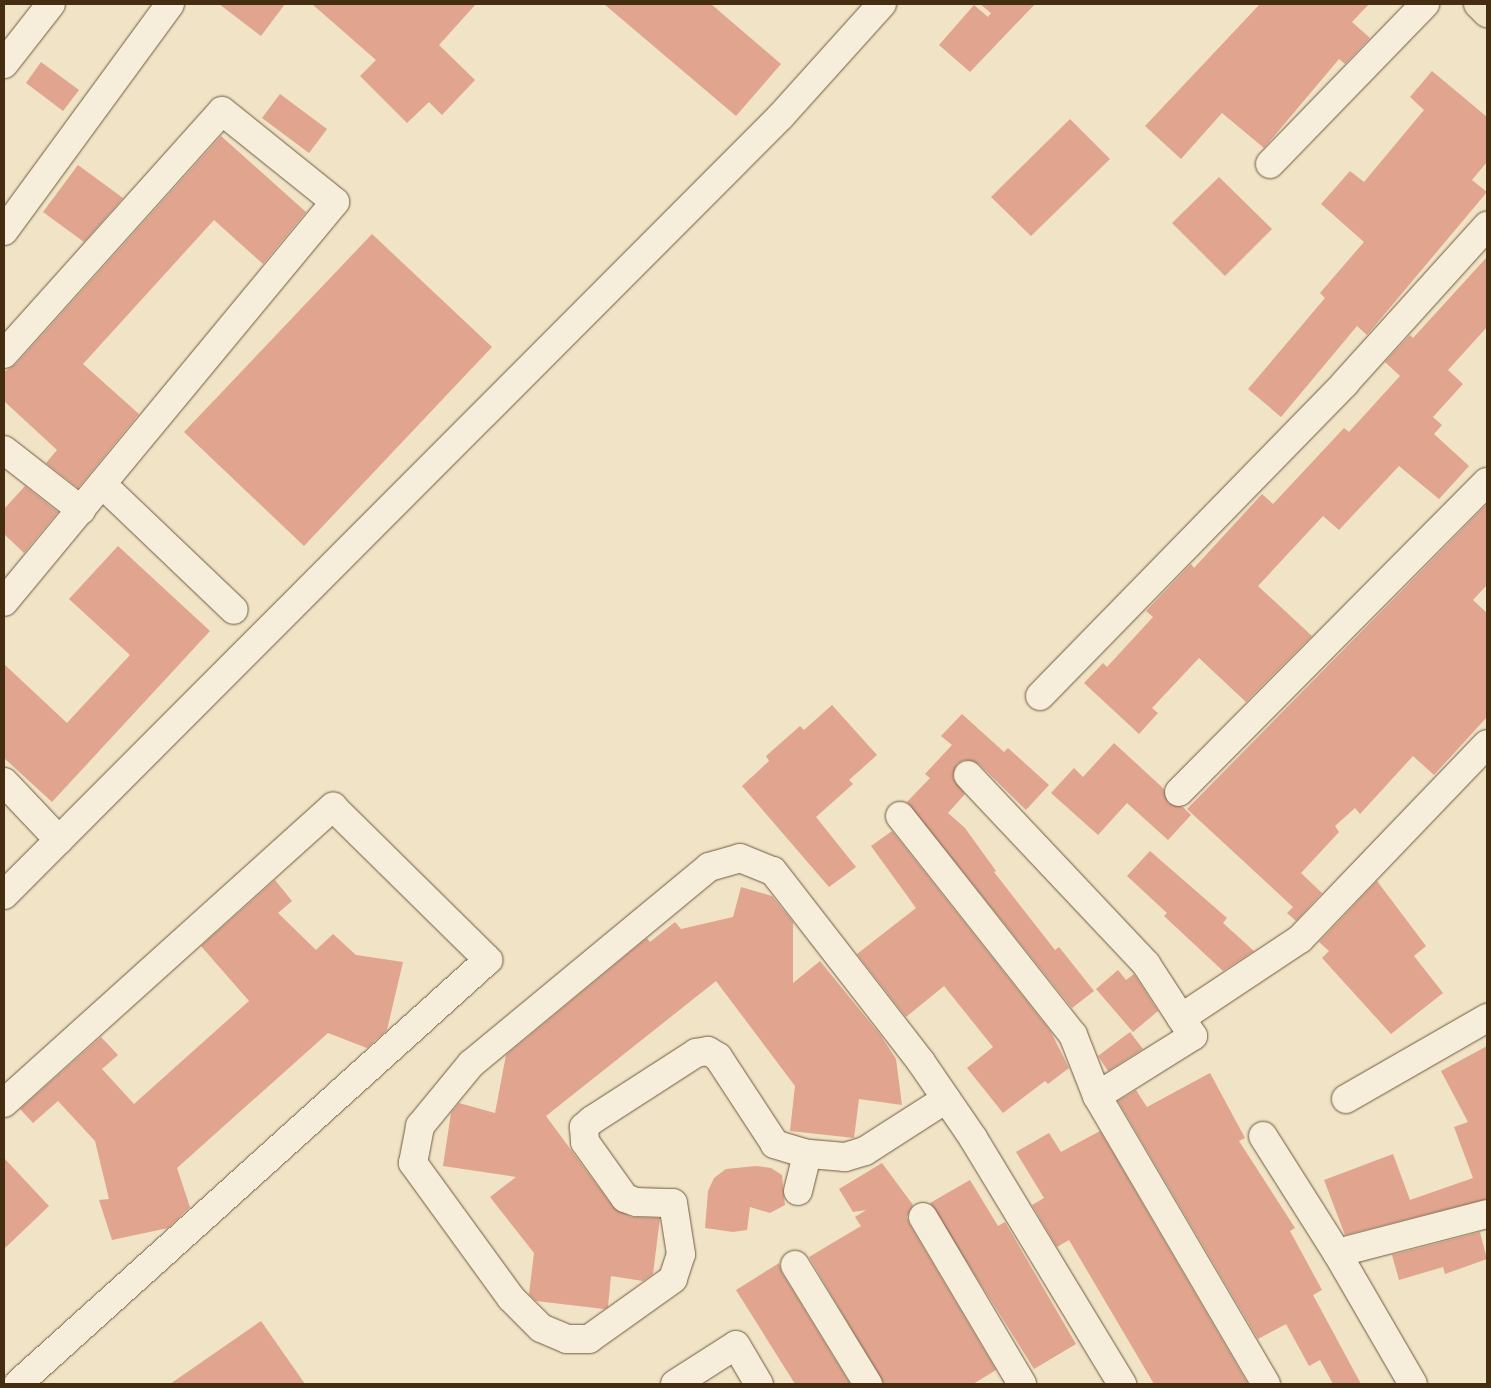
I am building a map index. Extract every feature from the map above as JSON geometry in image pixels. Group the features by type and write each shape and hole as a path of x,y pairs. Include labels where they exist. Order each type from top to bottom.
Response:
{"main road":[{"path":"1478,4 1487,13"}],"street":[{"path":"4,64 51,4"},
{"path":"4,231 170,4"},
{"path":"4,895 781,116 882,4"},
{"path":"1270,164 1425,4"},
{"path":"4,354 222,111 335,202 4,602"},
{"path":"1040,696 1345,383 1487,226"},
{"path":"4,450 81,510"},
{"path":"1179,792 1487,482"},
{"path":"102,484 234,610"},
{"path":"1181,1018 1300,939 1487,744"},
{"path":"968,775 1146,964 1193,1036 1097,1096"},
{"path":"4,782 59,840"},
{"path":"4,1103 333,807 488,960 18,1384"},
{"path":"900,816 1073,1035 1097,1096 1266,1384"},
{"path":"946,1099 865,1151 845,1157 807,1154 775,1144 718,1057 708,1051 696,1053 592,1120 584,1127 585,1142 625,1198 636,1202 673,1203 681,1254 673,1279 589,1339 567,1339 541,1328 512,1298 413,1163 420,1126 471,1064 709,867 740,858 773,870 946,1099 973,1138 1122,1384"},
{"path":"1346,1099 1487,1018"},
{"path":"1263,1136 1337,1253 1413,1384"},
{"path":"798,1191 807,1154"},
{"path":"1337,1253 1487,1214"},
{"path":"923,1217 1022,1384"},
{"path":"795,1265 868,1384"},
{"path":"675,1384 736,1345 759,1384"}],"building":[{"path":"219,4 285,4 261,36"},
{"path":"312,4 476,4 439,45 475,80 442,115 429,102 407,123 360,76 376,60"},
{"path":"604,4 711,4 781,64 736,116"},
{"path":"980,4 1035,4 970,72 939,45 974,5 988,17 991,13"},
{"path":"1260,4 1369,4 1352,22 1370,38 1345,64 1339,59 1264,148 1222,113 1181,159 1145,126"},
{"path":"41,62 79,90 63,111 26,83"},
{"path":"1432,71 1487,117 1487,162 1472,180 1487,192 1367,335 1357,326 1281,417 1248,389 1325,298 1320,293 1364,242 1321,204 1350,171 1364,182 1424,110 1410,97"},
{"path":"280,94 327,129 309,153 262,118"},
{"path":"1070,119 1110,159 1031,236 991,197"},
{"path":"221,136 306,212 263,264 214,220 83,364 139,414 78,488 46,463 57,450 4,401 4,372 16,364"},
{"path":"78,165 123,198 84,242 43,212"},
{"path":"1219,177 1272,229 1225,276 1172,223"},
{"path":"372,234 492,347 304,546 184,432"},
{"path":"1487,257 1487,327 1448,370 1463,384 1433,417 1442,425 1434,434 1469,466 1439,499 1399,466 1339,530 1323,516 1258,586 1312,636 1246,702 1199,658 1152,708 1158,713 1139,734 1084,683 1103,663 1107,667 1153,617 1146,611 1191,564 1194,568 1262,494 1273,504 1344,428 1349,432 1400,376 1385,362 1410,335 1413,338"},
{"path":"25,486 58,512 24,553 4,534 4,509"},
{"path":"1487,504 1487,585 1473,600 1487,613 1487,717 1434,775 1413,756 1360,814 1355,808 1335,826 1339,832 1301,873 1322,893 1296,921 1287,913 1293,907 1187,809"},
{"path":"118,546 210,631 52,802 4,758 4,664 67,723 130,655 69,599"},
{"path":"832,705 877,755 849,780 853,784 816,817 856,867 829,887 742,786 769,761 766,756 800,726 804,730"},
{"path":"962,714 1004,752 1008,748 1049,785 1026,810 979,764 964,760 957,764 953,778 965,794 948,813 965,828 996,871 994,872 1055,950 1059,947 1094,991 1072,1008 907,802 930,778 925,774 952,745 941,736"},
{"path":"1114,743 1164,789 1168,803 1183,807 1191,815 1168,840 1127,803 1098,835 1051,793 1074,768 1083,777"},
{"path":"892,831 1051,1032 1069,1068 1048,1084 1045,1081 1003,1113 967,1068 993,1047 944,986 906,1017 857,954 916,908 871,846"},
{"path":"1150,851 1227,918 1223,923 1254,951 1223,971 1164,916 1167,913 1127,876"},
{"path":"275,880 292,901 278,913 316,950 333,934 356,955 403,962 387,1030 367,1048 328,1033 177,1168 190,1207 168,1228 112,1240 99,1200 109,1199 95,1141 58,1101 33,1123 20,1109 101,1037 118,1055 102,1069 134,1104 249,1001 201,946"},
{"path":"1377,881 1426,946 1414,956 1443,993 1391,1034 1322,958 1329,951 1319,942"},
{"path":"741,887 772,896 793,922 793,983 820,961 881,1036 896,1059 902,1105 859,1099 854,1138 790,1131 795,1086 716,981 546,1116 613,1207 631,1217 660,1218 653,1274 643,1281 611,1276 608,1307 604,1309 536,1301 529,1294 534,1253 490,1197 516,1177 443,1166 451,1113 459,1103 495,1113 506,1055 647,938 650,942 675,922 681,929 733,917"},
{"path":"1118,970 1126,980 1134,974 1158,1011 1133,1032 1096,989"},
{"path":"1130,1032 1143,1049 1108,1071 1098,1056"},
{"path":"1487,1046 1487,1199 1345,1235 1324,1180 1393,1154 1410,1200 1473,1178 1454,1127 1468,1122 1441,1071"},
{"path":"1210,1073 1245,1138 1239,1141 1295,1228 1290,1231 1322,1290 1313,1295 1361,1384 1333,1384 1320,1360 1309,1366 1286,1324 1258,1339 1118,1101 1136,1090 1147,1107"},
{"path":"1100,1131 1248,1384 1154,1384 1069,1240 1057,1247 1032,1205 1044,1198 1016,1152 1049,1133 1061,1152"},
{"path":"4,1158 49,1206 4,1249"},
{"path":"882,1163 913,1205 907,1217 910,1225 996,1370 973,1384 884,1384 809,1257 861,1226 855,1217 866,1210 853,1212 839,1189"},
{"path":"756,1166 771,1168 782,1175 785,1205 770,1213 750,1207 747,1230 733,1232 705,1228 708,1191 714,1178 726,1169"},
{"path":"970,1180 998,1226 1005,1222 1076,1344 1034,1369 930,1203"},
{"path":"1480,1232 1487,1259 1445,1274 1443,1267 1399,1280 1392,1255"},
{"path":"779,1263 782,1273 850,1384 795,1384 736,1290"},
{"path":"261,1321 305,1384 170,1384"}]}
